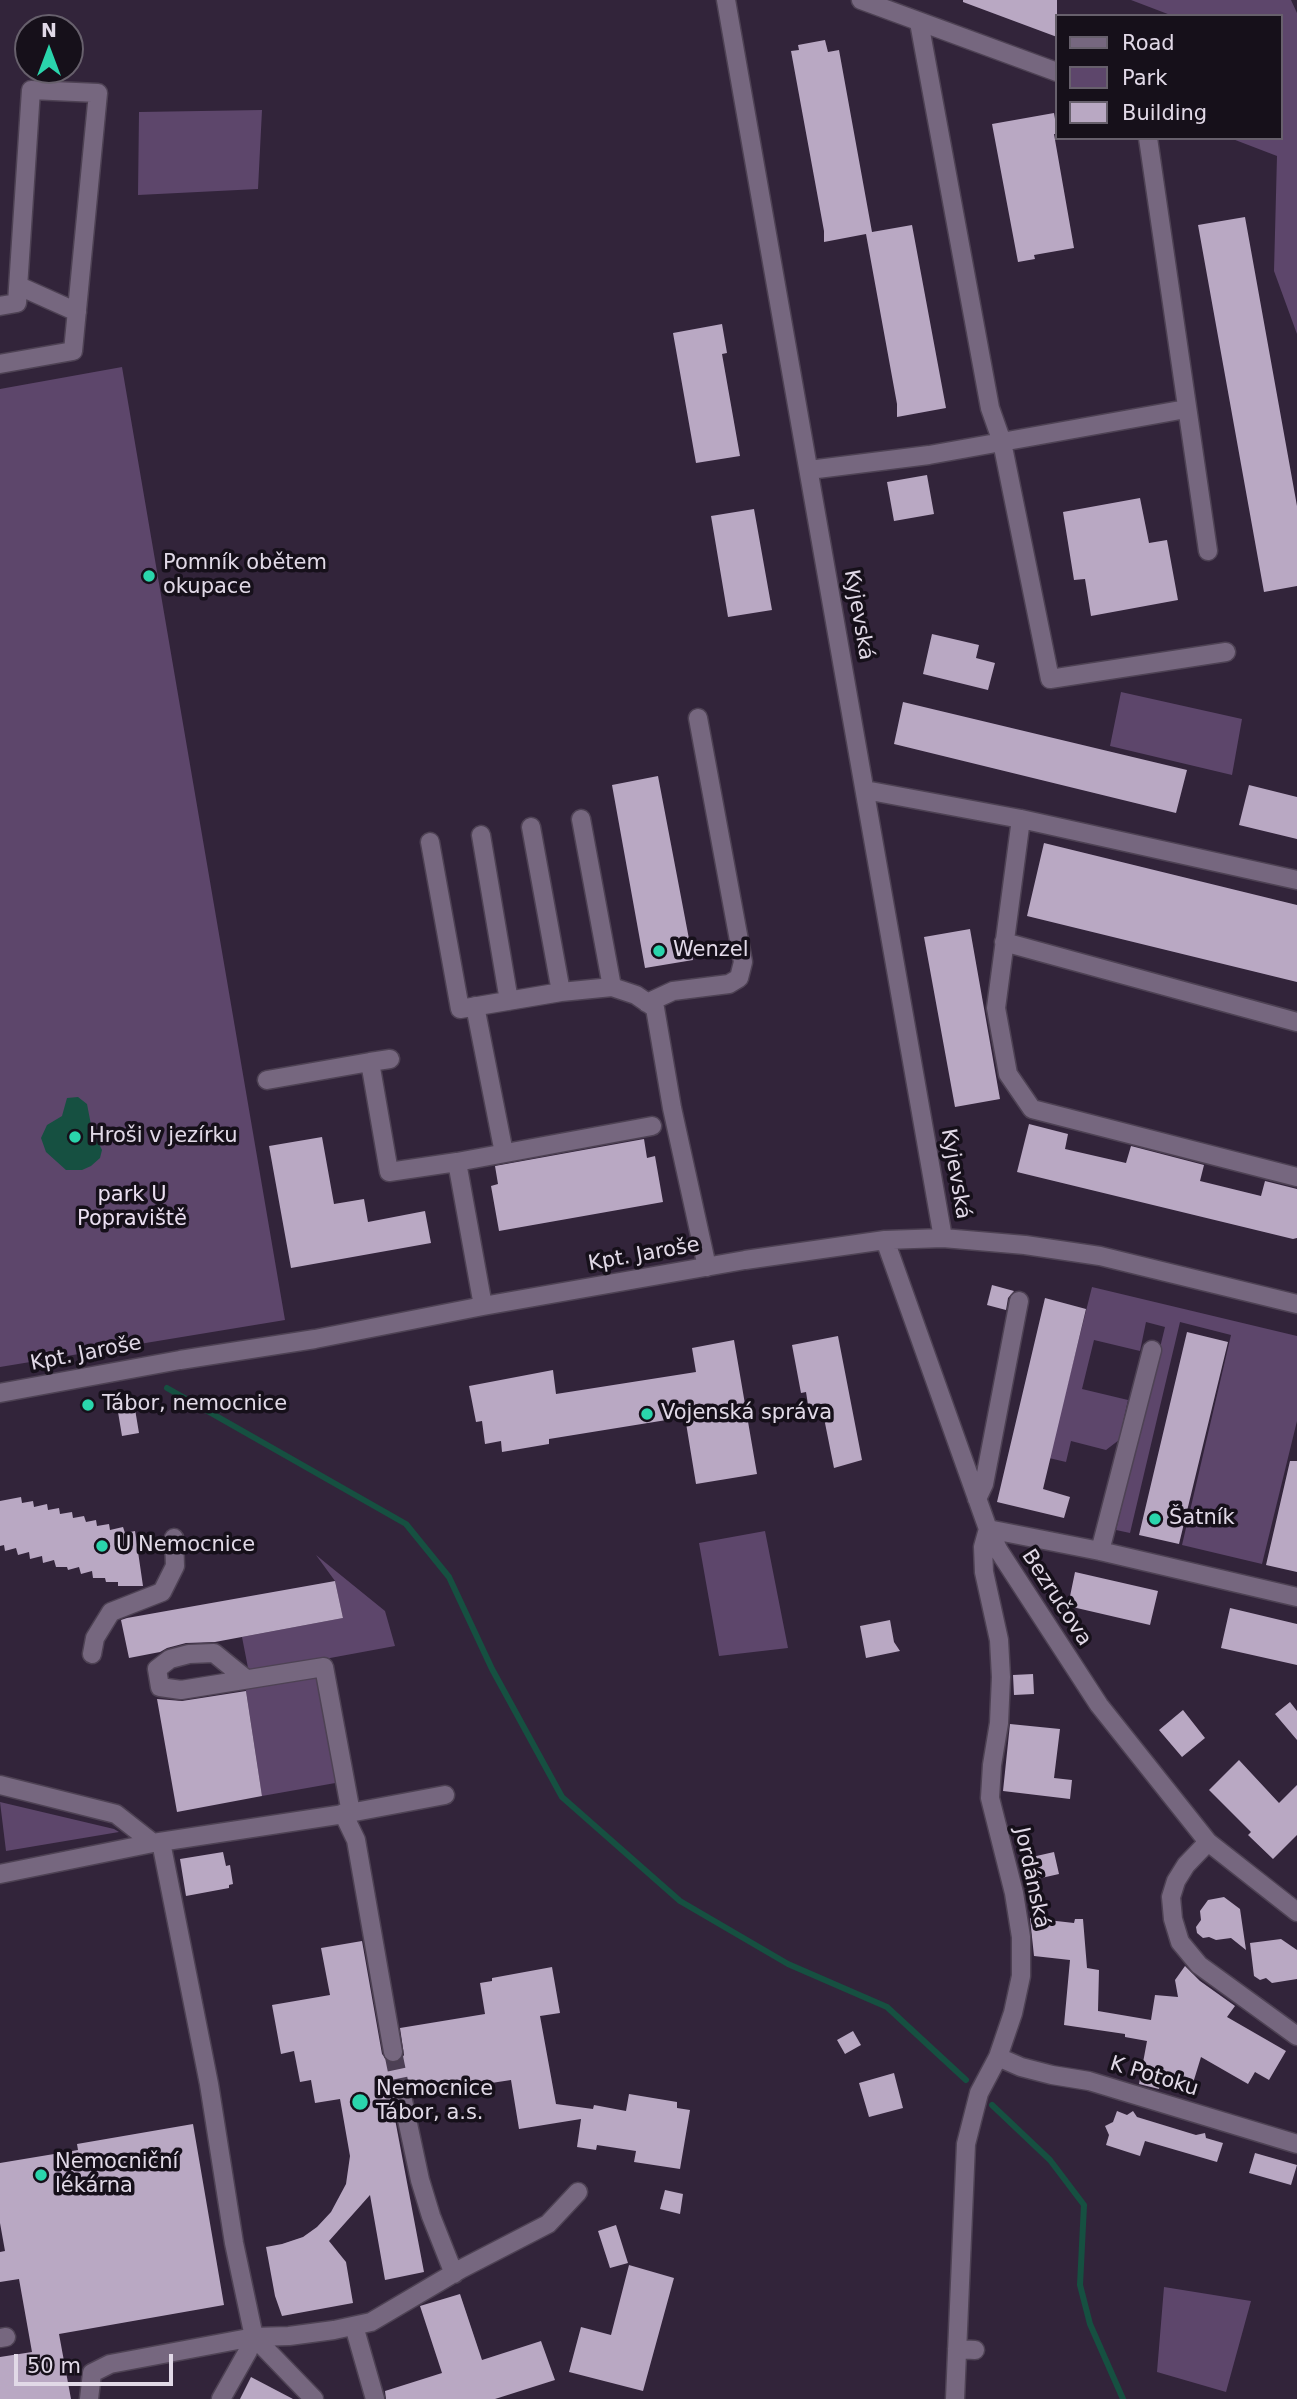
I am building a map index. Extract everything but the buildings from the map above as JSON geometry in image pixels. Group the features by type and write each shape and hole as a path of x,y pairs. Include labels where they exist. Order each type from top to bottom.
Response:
{"street":[{"name":"Kyjevská","path":"726,0 943,1238"},
{"path":"861,0 1056,72"},
{"path":"919,22 990,408 1002,442 1050,679 1226,652"},
{"path":"0,306 17,303 31,90 98,93 73,351 0,364"},
{"path":"1148,140 1208,551"},
{"path":"19,286 77,312"},
{"path":"809,470 929,455 1186,409"},
{"path":"647,1003 673,991 730,984 738,978 743,962 698,718"},
{"path":"865,790 1021,819 1297,880"},
{"path":"581,818 612,987"},
{"path":"1021,819 996,1008 1008,1074 1032,1109 1297,1177"},
{"path":"531,827 561,992"},
{"path":"481,835 509,1001"},
{"path":"430,842 460,1009 561,992 612,987 636,995 655,1008 672,1108 707,1267"},
{"path":"1004,942 1297,1022"},
{"path":"475,1006 504,1153"},
{"path":"267,1080 390,1059"},
{"path":"370,1062 389,1172 652,1126"},
{"path":"457,1162 483,1306"},
{"name":"Kpt. Jaroše","path":"0,1393 180,1360 315,1339 483,1306 707,1267 885,1240 943,1238 1025,1245 1100,1256 1297,1304"},
{"name":"Bezručova","path":"885,1240 977,1499 999,1551 1099,1705 1208,1842 1297,1912"},
{"path":"977,1499 984,1484 1019,1301"},
{"path":"1100,1551 1152,1350"},
{"path":"988,1529 1100,1551 1297,1597"},
{"name":"Jordánská","path":"955,2399 966,2349 966,2144 979,2093 998,2057 1013,2013 1021,1976 1021,1937 1014,1893 990,1798 999,1723 1000,1677 999,1640 984,1572 984,1547 988,1529"},
{"path":"92,1654 95,1638 111,1612 162,1592 175,1566 174,1538"},
{"path":"246,1679 324,1667 347,1813 356,1840 393,2052"},
{"path":"0,1785 116,1814 157,1842 209,2084 234,2243 254,2337 314,2399"},
{"path":"0,1874 157,1842 446,1795"},
{"path":"1208,1842 1186,1865 1176,1881 1171,1897 1173,1919 1180,1942 1199,1965 1297,2036"},
{"name":"K Potoku","path":"998,2057 1021,2067 1089,2081 1297,2144"},
{"path":"402,2096 424,2192 454,2274"},
{"path":"89,2399 92,2373 110,2364 254,2337 289,2336 372,2322 548,2224 578,2192"},
{"path":"354,2326 374,2399"},
{"path":"221,2399 254,2337"}],"green space":[{"path":"1131,0 1291,0 1297,13 1297,334 1274,271 1277,156 1235,140 1283,140 1283,14 1168,14"},
{"path":"262,110 258,189 138,195 139,112"},
{"name":"park U Popraviště","path":"122,367 285,1320 0,1367 0,389"},
{"path":"1121,692 1242,719 1232,775 1110,746"},
{"path":"1092,1287 1297,1336 1297,1421 1262,1564 1182,1545 1231,1335 1180,1322 1130,1533 1116,1530 1165,1327 1146,1322 1140,1351 1094,1340 1082,1389 1128,1400 1119,1440 1106,1450 1071,1441 1066,1462 1049,1458"},
{"path":"765,1531 788,1648 719,1656 699,1543"},
{"path":"316,1555 385,1611 395,1646 249,1673 242,1637 343,1618 335,1581"},
{"path":"321,1671 341,1782 262,1796 245,1684"},
{"path":"0,1802 114,1829 119,1832 6,1851"},
{"path":"1164,2287 1251,2301 1226,2392 1157,2372"}],"shaded area":[{"path":"78,1097 87,1104 92,1130 102,1150 100,1158 91,1166 82,1170 66,1170 46,1152 41,1138 47,1125 62,1116 67,1098"}],"waterway":[{"path":"167,1388 406,1524 449,1577 492,1669 562,1797 680,1901 788,1964 887,2007 966,2080"},
{"path":"992,2105 1050,2160 1084,2205 1080,2285 1090,2324 1123,2399"}],"tunnel":[{"path":"393,2052 402,2096"}],"place":[{"name":"Pomník obětem okupace","path":"149,576"},
{"name":"Wenzel","path":"659,951"},
{"name":"Hroši v jezírku","path":"75,1137"},
{"name":"Tábor, nemocnice","path":"88,1405"},
{"name":"Vojenská správa","path":"647,1414"},
{"name":"Šatník","path":"1155,1519"},
{"name":"U Nemocnice","path":"102,1546"},
{"name":"Nemocnice Tábor, a.s.","path":"360,2102"},
{"name":"Nemocniční lékárna","path":"41,2175"}]}
